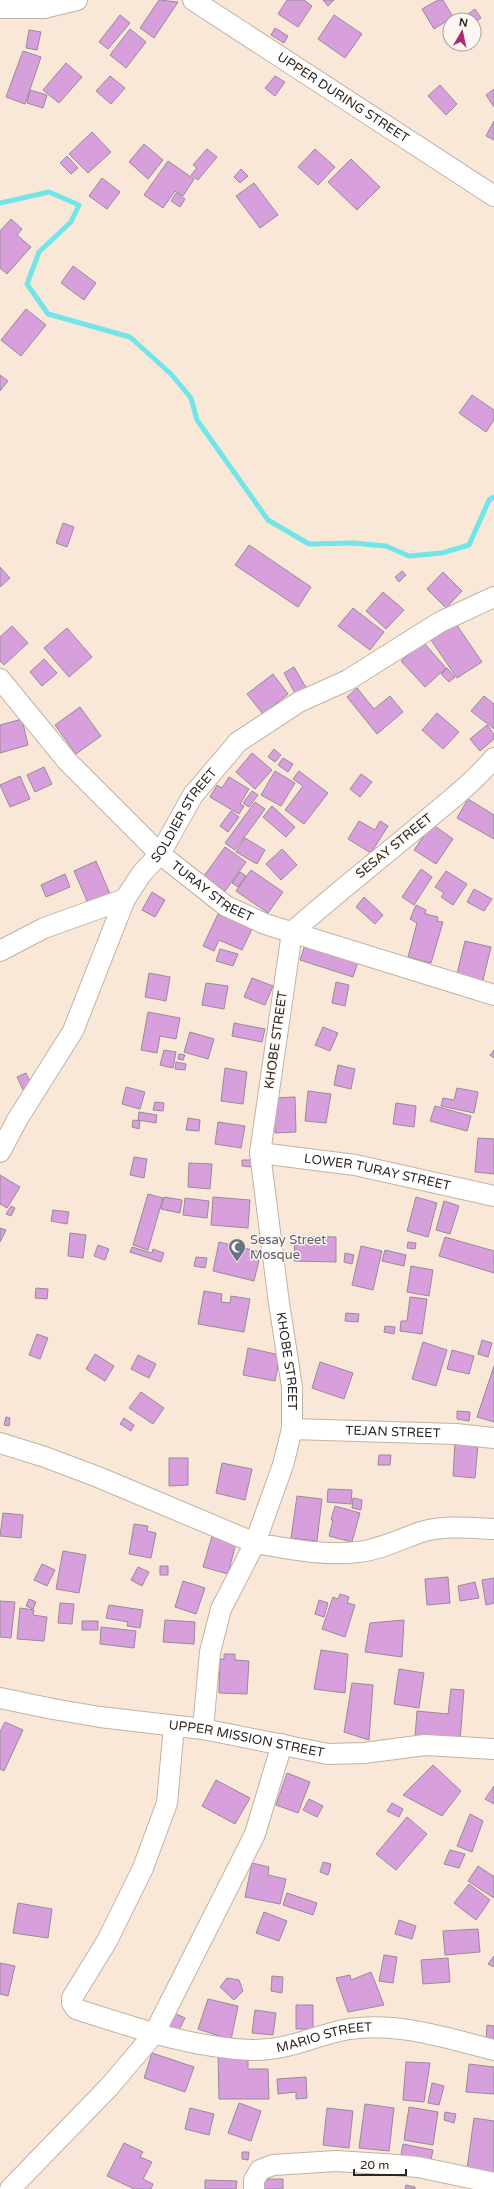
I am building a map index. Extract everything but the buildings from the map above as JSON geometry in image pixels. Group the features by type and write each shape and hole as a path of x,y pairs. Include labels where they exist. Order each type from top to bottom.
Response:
{"street":[{"path":"0,8 44,8 77,0"},
{"name":"UPPER DURING STREET","path":"193,0 494,196"},
{"name":"SOLDIER STREET","path":"0,1152 17,1120 73,1031 125,899 142,873 160,854 193,795 238,742 299,702 348,680 440,622 494,597"},
{"name":"TURAY STREET","path":"0,679 68,762 160,854 226,906 265,924 494,994"},
{"name":"SESAY STREET","path":"292,932 452,800 476,779 494,758"},
{"path":"0,951 44,928 125,899"},
{"name":"KHOBE STREET","path":"203,1729 210,1652 221,1609 255,1543 283,1465 292,1429 292,1387 279,1303 260,1153 292,932"},
{"name":"LOWER TURAY STREET","path":"260,1153 355,1165 494,1196"},
{"name":"TEJAN STREET","path":"292,1429 456,1434 494,1438"},
{"path":"0,1443 45,1457 98,1477 255,1543 304,1551 359,1552 401,1540 422,1532 443,1528 494,1529"},
{"name":"UPPER MISSION STREET","path":"0,1698 53,1709 203,1729 328,1754 364,1753 425,1745 494,1749"},
{"name":"MARIO STREET","path":"174,1726 167,1802 142,1868 107,1941 72,1998 72,2003 76,2009 154,2034 210,2045 252,2050 284,2048 327,2034 378,2027 437,2034 494,2050"},
{"path":"10,2189 109,2087 154,2034 255,1834 282,1744"},
{"path":"254,2189 254,2180 260,2170 273,2166 336,2161 418,2167 494,2183"}],"waterway":[{"path":"0,203 49,192 79,205 71,222 39,252 27,284 48,314 130,337 171,374 191,398 197,420 268,520 309,544 353,543 386,546 409,556 442,553 469,545 489,500 494,497"}],"place":[{"name":"Sesay Street Mosque","path":"237,1262"}]}
